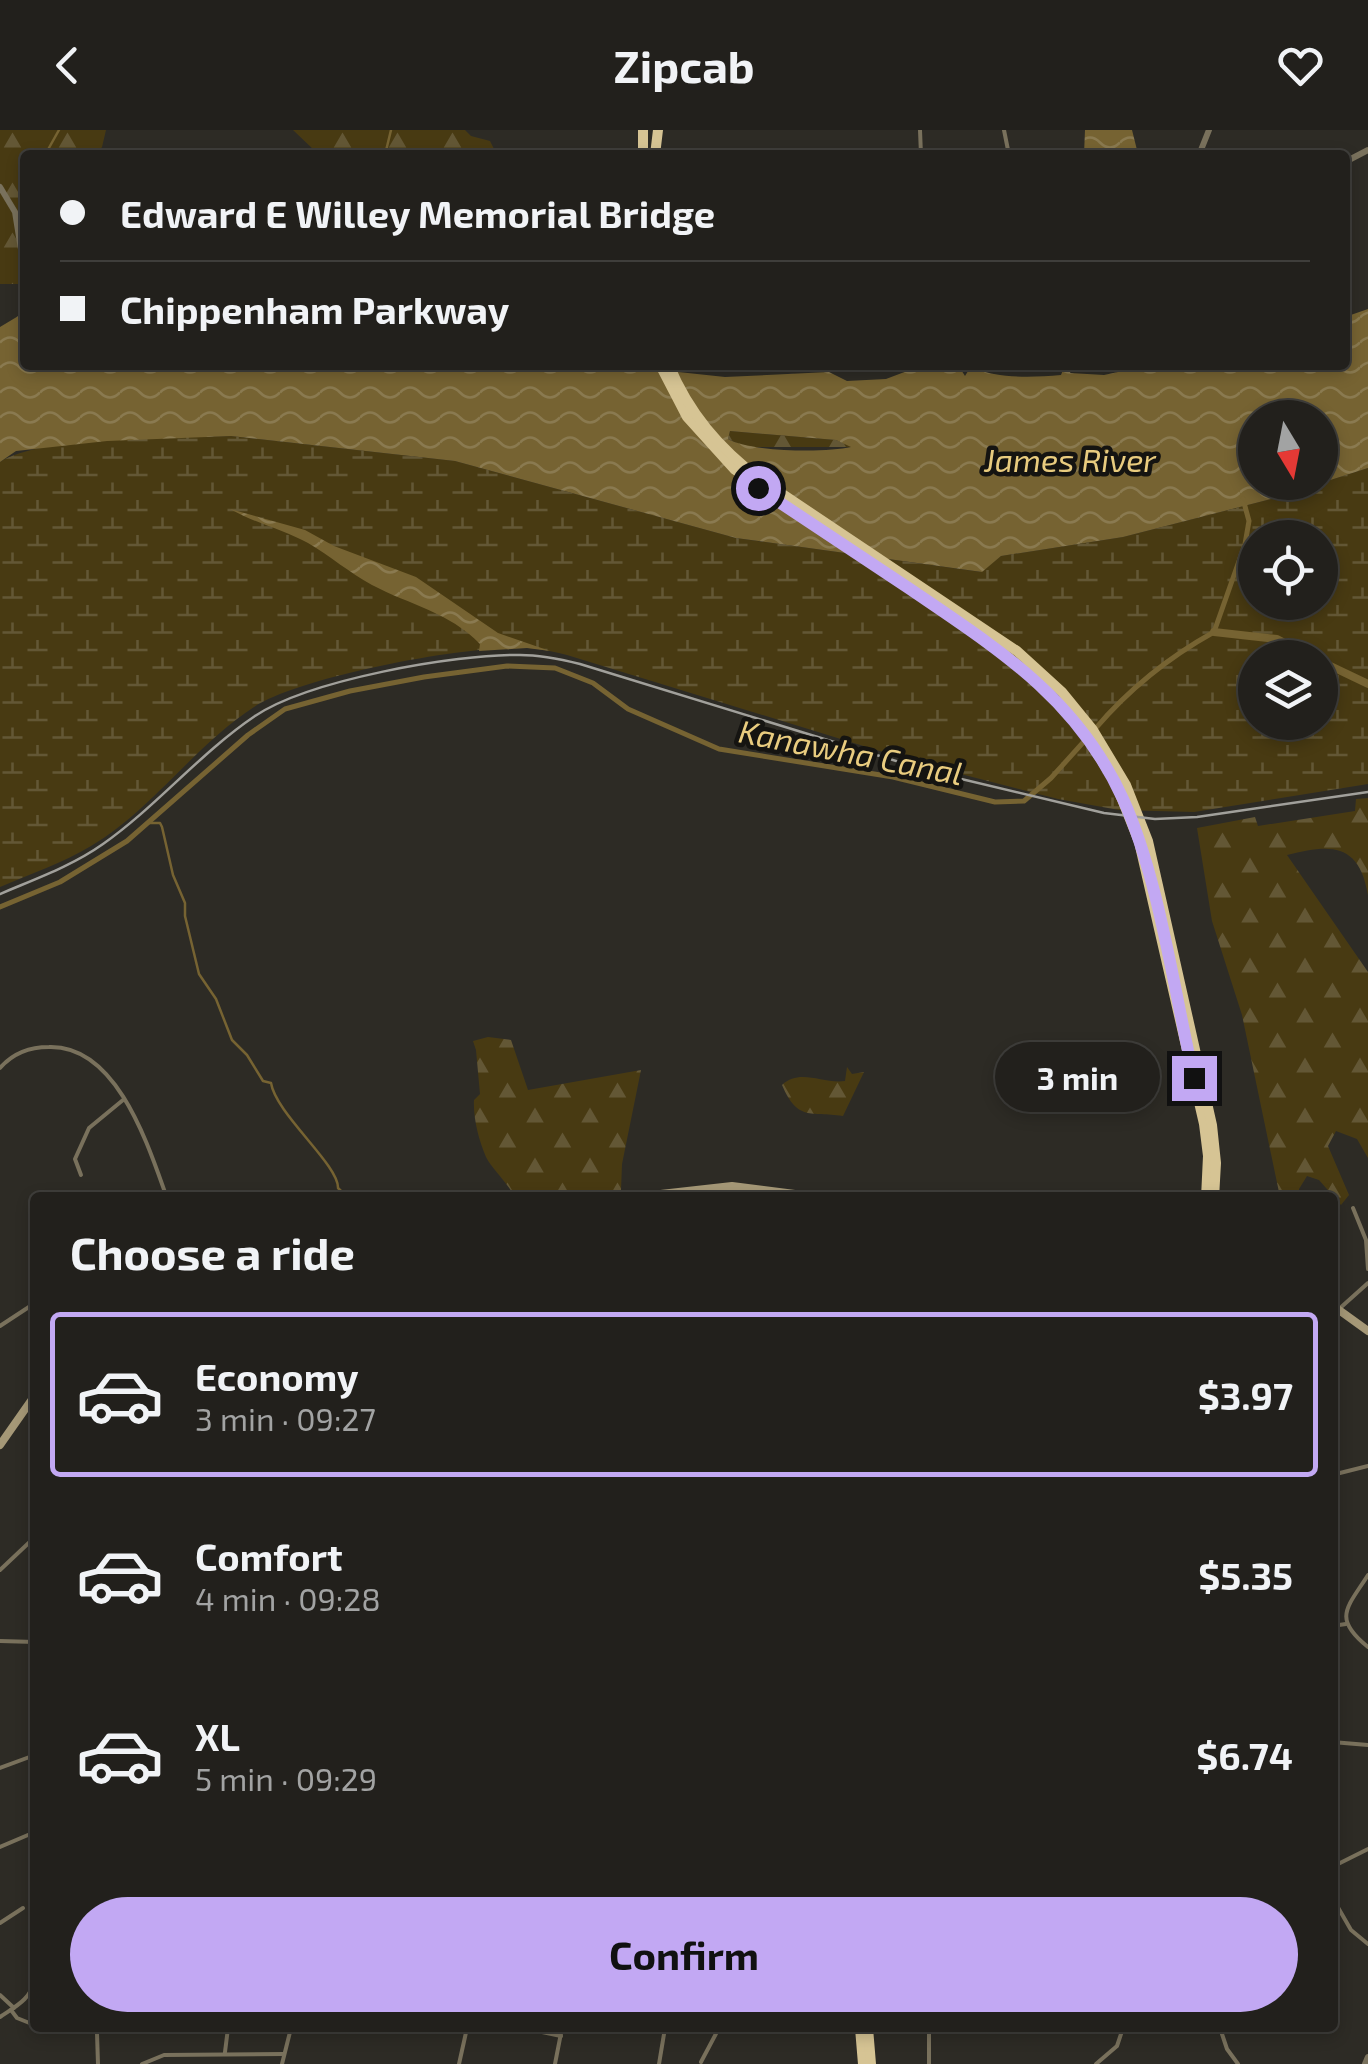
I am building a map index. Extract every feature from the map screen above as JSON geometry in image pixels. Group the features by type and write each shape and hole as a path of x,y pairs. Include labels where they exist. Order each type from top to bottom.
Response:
{"highway":[{"path":"663,370 687,418 734,470 998,649 1061,705 1098,754 1124,802 1157,896 1212,1124 1214,1192"},
{"path":"671,370 700,422 746,468 1008,644 1062,692 1100,739 1126,785 1148,840 1204,1124 1206,1192"},
{"path":"860,2032 863,2064"},
{"path":"868,2032 871,2064"}],"main road":[{"path":"1338,1309 1368,1332"},
{"path":"0,1445 30,1402"}],"street":[{"path":"0,187 15,212 20,243"},
{"path":"0,1068 33,1048 71,1048 100,1066 143,1132 166,1192"},
{"path":"0,1057 5,1062"},
{"path":"81,1175 74,1159 85,1134 123,1100"},
{"path":"1353,1208 1366,1240 1368,1269"},
{"path":"1338,1306 1368,1283"},
{"path":"0,1325 30,1307"},
{"path":"1338,1474 1368,1466"},
{"path":"0,1570 30,1542"},
{"path":"1368,1575 1347,1608 1346,1624 1368,1647"},
{"path":"1338,1625 1346,1624"},
{"path":"0,1642 30,1642"},
{"path":"1338,1742 1368,1744"},
{"path":"0,1768 30,1757"},
{"path":"0,1847 30,1834"},
{"path":"1338,1864 1368,1849"},
{"path":"0,1923 23,1908"},
{"path":"1338,1909 1350,1930 1368,1944"},
{"path":"0,1994 17,2018 30,2023"},
{"path":"0,2017 30,1998"},
{"path":"98,2032 98,2064"},
{"path":"224,2054 227,2032"},
{"path":"282,2064 290,2032"},
{"path":"459,2064 466,2032"},
{"path":"542,2032 561,2036"},
{"path":"555,2064 562,2032"},
{"path":"659,2064 664,2032"},
{"path":"701,2062 717,2032"},
{"path":"929,2032 929,2064"},
{"path":"1096,2064 1117,2046 1122,2032"},
{"path":"1221,2032 1238,2064"},
{"path":"142,2064 164,2055 284,2054"},
{"path":"1366,2064 1368,2056"}],"green space":[{"path":"0,130 106,130 100,150 20,150 20,284 0,284"},
{"path":"293,130 465,130 471,136 490,141 494,150 342,150 314,150"},
{"path":"730,431 836,440 853,447 746,447 728,439"},
{"path":"231,436 455,461 736,538 981,572 1001,556 1123,537 1267,500 1338,500 1338,478 1368,468 1368,784 1194,812 1119,810 1058,799 922,764 567,655 534,648 503,648 388,664 277,695 232,723 113,831 69,858 0,887 0,462 46,447 145,438"},
{"path":"1368,798 1368,895 1358,865 1340,851 1317,849 1287,855 1368,972 1368,1158 1357,1139 1336,1131 1328,1146 1349,1195 1341,1205 1338,1192 1330,1192 1319,1180 1307,1176 1299,1192 1279,1192 1242,1015 1212,921 1197,828 1255,817 1258,826 1355,811 1356,799"},
{"path":"488,1037 511,1040 528,1090 641,1070 622,1164 621,1190 511,1192 486,1157 479,1137 474,1100 480,1094 473,1041"},
{"path":"847,1067 852,1074 864,1072 843,1116 800,1110 782,1085 804,1077 845,1081"}],"water":[{"path":"1085,130 1132,130 1137,150 1084,150"},
{"name":"James River","path":"1368,309 1368,468 1338,478 1338,400 1238,400 1238,500 1267,500 1123,537 1001,556 982,572 736,538 455,461 231,436 107,441 16,451 0,462 0,327 20,315 20,370 660,370 725,377 829,372 847,381 886,379 910,370 961,370 965,376 969,370 1027,377 1061,375 1063,370 1072,370 1070,373 1350,370 1350,315","holes":["730,431 836,440 851,447 770,449 728,439"]},
{"path":"230,509 305,530 334,546 416,577 498,633 550,651 479,651 480,644 455,624 372,585 308,543"}],"waterway":[{"path":"48,150 59,130"},
{"path":"386,150 391,130"},
{"name":"Kanawha Canal","path":"1095,729 1150,675 1214,632 1245,544 1249,521 1243,500"},
{"path":"1214,632 1279,640"},
{"name":"Kanawha Canal","path":"0,907 60,882 127,841 248,735 285,709 424,677 507,666 555,668 593,683 628,709 719,749 893,777 995,802 1024,801 1088,737"},
{"path":"1338,670 1368,684"},
{"path":"149,823 160,823 162,827 173,875 185,903 199,974 216,999 232,1040 263,1081 271,1083 284,1109 329,1166 342,1192"}],"railway":[{"path":"0,894 66,866 103,844 235,731 279,703 383,672 492,656 535,656 580,664 932,772 1104,813 1155,819 1197,817 1368,792"}],"route":[{"path":"758,488 998,649 1041,684 1083,732 1115,782 1139,842 1194,1078"}]}
